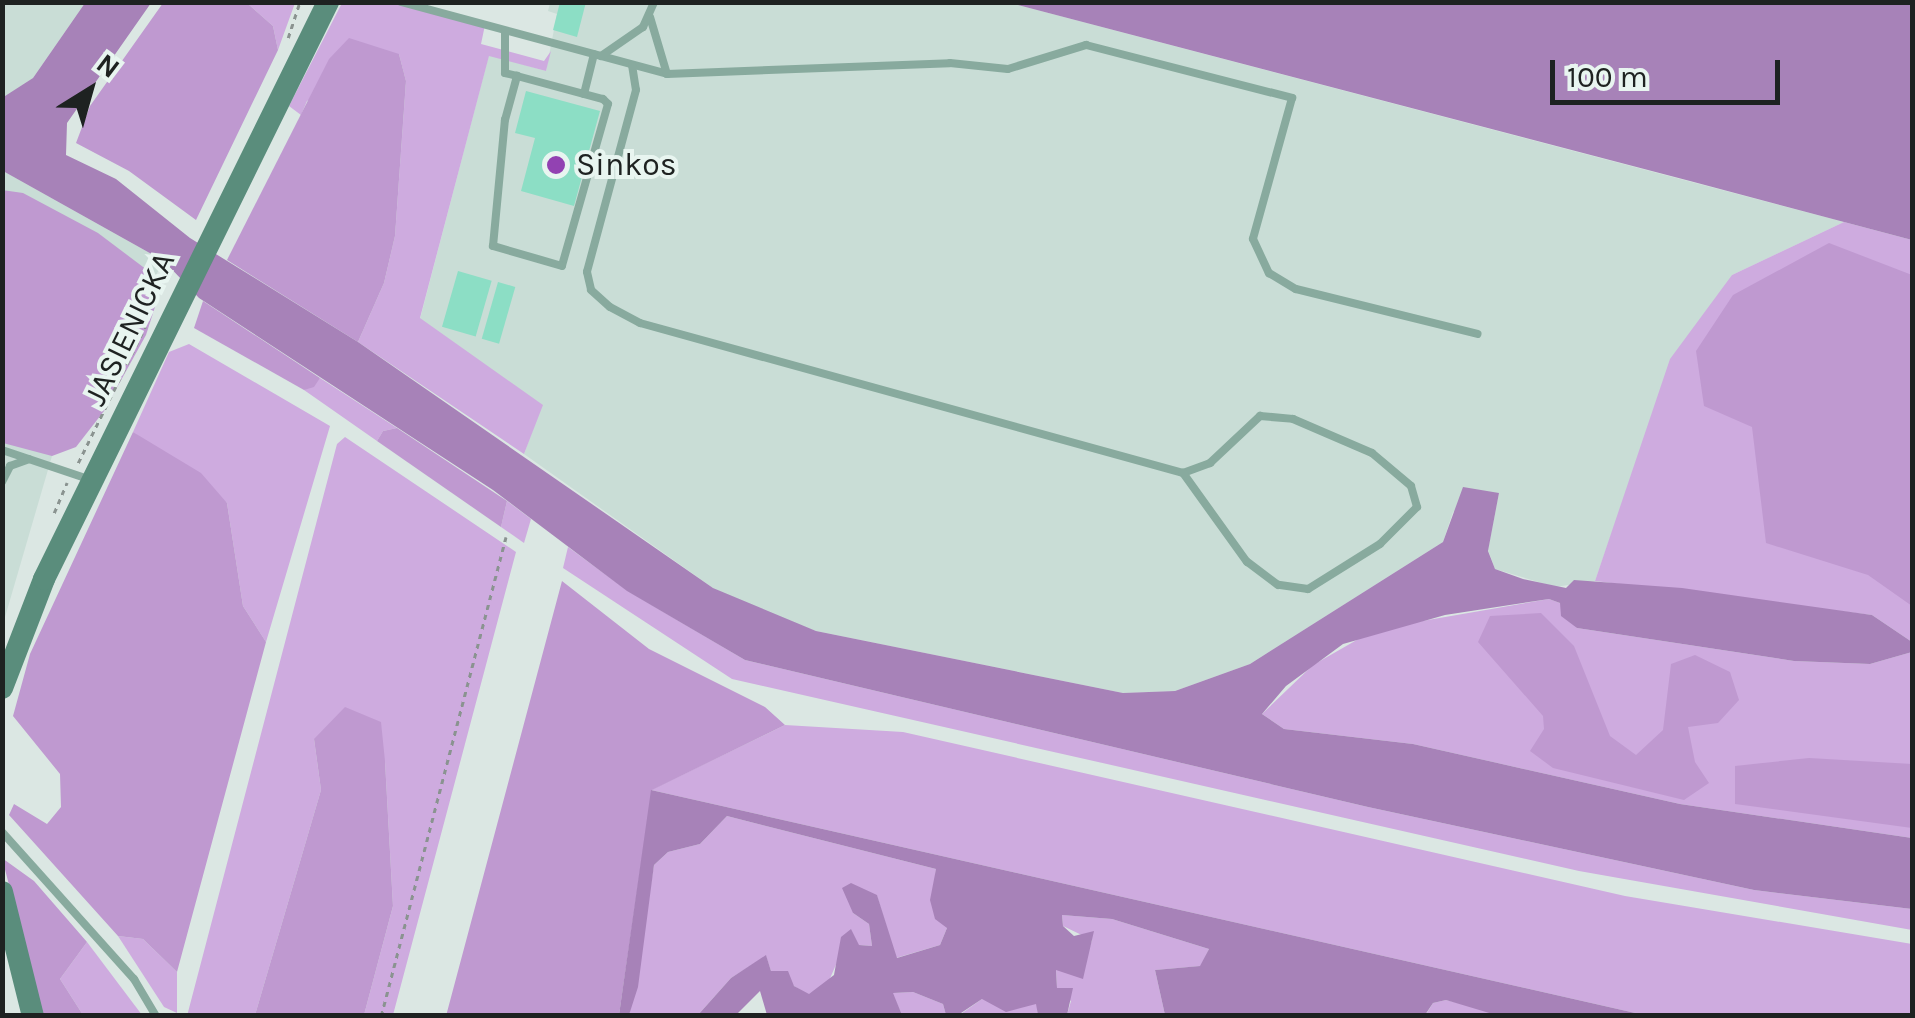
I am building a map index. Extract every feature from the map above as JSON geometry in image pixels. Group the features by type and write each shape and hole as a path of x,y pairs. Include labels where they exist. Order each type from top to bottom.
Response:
{"main road":[{"name":"JASIENICKA","path":"2,688 32,606 328,2"},
{"path":"2,892 33,1016"}],"lane":[{"path":"401,2 667,74 950,62 1008,69 1086,45 1292,98 1253,239 1269,274 1296,289 1478,334"},
{"path":"654,2 650,17 667,74"},
{"path":"584,94 598,55 650,17"},
{"path":"505,31 502,68 517,76 584,94 607,107 565,264 556,266 493,246 505,120 517,76"},
{"path":"632,64 636,90 587,272 591,290 610,307 640,323 1183,472 1210,463 1260,416 1293,419 1372,453 1411,486 1417,507 1380,544 1308,589 1278,585 1247,562 1183,472"},
{"path":"2,450 92,480"},
{"path":"2,482 4,466 33,458"},
{"path":"2,832 134,980 156,1016"}],"path":[{"path":"290,26 300,2"},
{"path":"381,1016 506,537"}],"shaded area":[{"path":"3,3 85,3 33,78 3,98"},
{"path":"85,3 151,3 67,123 66,155 116,179 190,238 358,342 713,588 816,631 1123,693 1175,691 1250,664 1443,542 1463,487 1499,493 1488,551 1495,569 1523,579 1566,588 1574,580 1682,588 1872,615 1912,642 1912,652 1870,664 1794,661 1577,628 1561,616 1560,603 1549,599 1445,615 1343,644 1286,686 1262,714 1284,729 1413,744 1680,804 1912,838 1912,909 1754,890 1368,807 745,660 627,591 493,490 199,298 164,261 3,171 2,98 33,78"},
{"path":"163,3 247,3 273,26 278,50 196,220 129,171 76,143 90,106"},
{"path":"247,3 295,3 278,50 273,26"},
{"path":"342,3 401,3 485,25 481,44 544,61 551,51 546,71 489,56 420,318 543,405 524,454 358,342 384,283 395,236 406,81 399,54 307,101 301,115 289,106"},
{"path":"550,3 1010,3 1844,222 1732,275 1625,495 1595,581 1555,587 1495,569 1488,550 1499,493 1453,512 1443,542 1250,664 1175,691 1123,693 816,631 759,610 713,588 524,454 542,405 420,319 489,55 546,71 557,14 548,11"},
{"path":"1010,3 1912,3 1912,240 1690,181"},
{"path":"349,38 399,54 406,81 395,236 384,283 358,342 227,260 329,59"},
{"path":"3,171 164,261 52,456 3,624"},
{"path":"2,190 23,193 98,233 163,282 146,335 104,411 76,447 52,456 3,443"},
{"path":"1844,222 1912,240 1912,642 1872,615 1595,581 1670,359 1732,275"},
{"path":"1829,243 1912,275 1912,606 1868,575 1766,543 1752,427 1704,406 1696,351 1733,295"},
{"path":"203,301 320,378 314,387 304,390 194,328"},
{"path":"189,344 330,426 266,642 243,606 227,503 133,432 169,352"},
{"path":"320,378 397,428 383,431 377,441 304,390"},
{"path":"397,428 507,501 501,527 377,441 383,431"},
{"path":"133,432 201,473 227,503 243,606 266,642 177,972 143,939 118,936 9,815 14,804 47,824 61,807 60,774 13,716 30,654"},
{"path":"345,437 516,552 393,1015 364,1015 393,906 385,761 314,739 321,790 255,1015 187,1016 337,444"},
{"path":"507,501 531,519 524,543 501,527"},
{"path":"568,547 628,591 745,660 1368,807 1754,890 1912,909 1912,930 1579,871 732,679 563,568"},
{"path":"562,581 649,649 765,707 785,725 652,790 619,1015 446,1016"},
{"path":"1549,599 1560,603 1577,628 1794,661 1870,664 1912,652 1912,838 1680,804 1413,744 1284,729 1262,714 1313,665 1376,629"},
{"path":"1541,613 1574,646 1610,736 1636,755 1663,730 1671,664 1695,655 1730,672 1739,700 1718,723 1688,727 1695,762 1709,783 1684,800 1553,768 1530,751 1544,729 1543,716 1478,642 1490,616"},
{"path":"345,707 381,722 385,761 393,906 364,1015 255,1015 321,790 314,739"},
{"path":"785,725 903,732 1625,896 1912,944 1912,1015 1644,1015 651,790"},
{"path":"1809,758 1912,764 1912,828 1735,804 1735,766"},
{"path":"651,790 1644,1015 1496,1015 1446,1000 1433,1003 1425,1015 1165,1015 1155,970 1200,966 1209,949 1112,919 1062,915 1063,926 1074,936 1094,931 1083,979 1056,970 1057,988 1073,988 1067,1015 1038,1015 1036,1004 1006,1012 982,999 958,1015 946,1015 943,1004 913,992 893,993 902,1015 767,1015 760,991 736,1015 698,1015 731,978 766,955 771,971 788,971 794,986 809,994 834,975 841,937 851,929 859,945 872,946 869,924 853,913 842,888 851,883 877,895 897,958 940,945 947,928 935,919 930,900 936,869 727,816 700,844 668,852 654,865 638,987 629,1015 619,1015"},
{"path":"727,816 936,869 934,894 947,928 940,945 896,958 877,896 853,913 869,924 872,946 859,945 838,960 828,983 808,995 771,971 766,956 731,978 698,1015 629,1016 654,865 668,852 700,844"},
{"path":"2,858 34,881 87,942 60,979 83,1015 43,1015"},
{"path":"1062,915 1112,919 1209,949 1201,966 1155,970 1165,1015 1067,1015 1071,1001 1057,988 1056,969 1084,965 1092,940 1063,926"},
{"path":"118,936 143,939 177,972 177,1013 164,1007"},
{"path":"87,942 142,1015 83,1015 60,979"},
{"path":"913,992 943,1004 946,1015 902,1015 892,993"},
{"path":"982,999 1037,1004 1038,1015 958,1016"},
{"path":"1446,1000 1496,1015 1425,1016 1433,1003"}],"building":[{"path":"560,2 586,2 577,37 553,30"},
{"name":"Sinkos","path":"526,91 600,111 574,206 521,191 535,138 515,133"},
{"path":"458,271 492,281 476,336 442,327"},
{"path":"498,282 515,287 499,344 482,339"}],"place":[{"name":"Sinkos","path":"556,165"}]}
